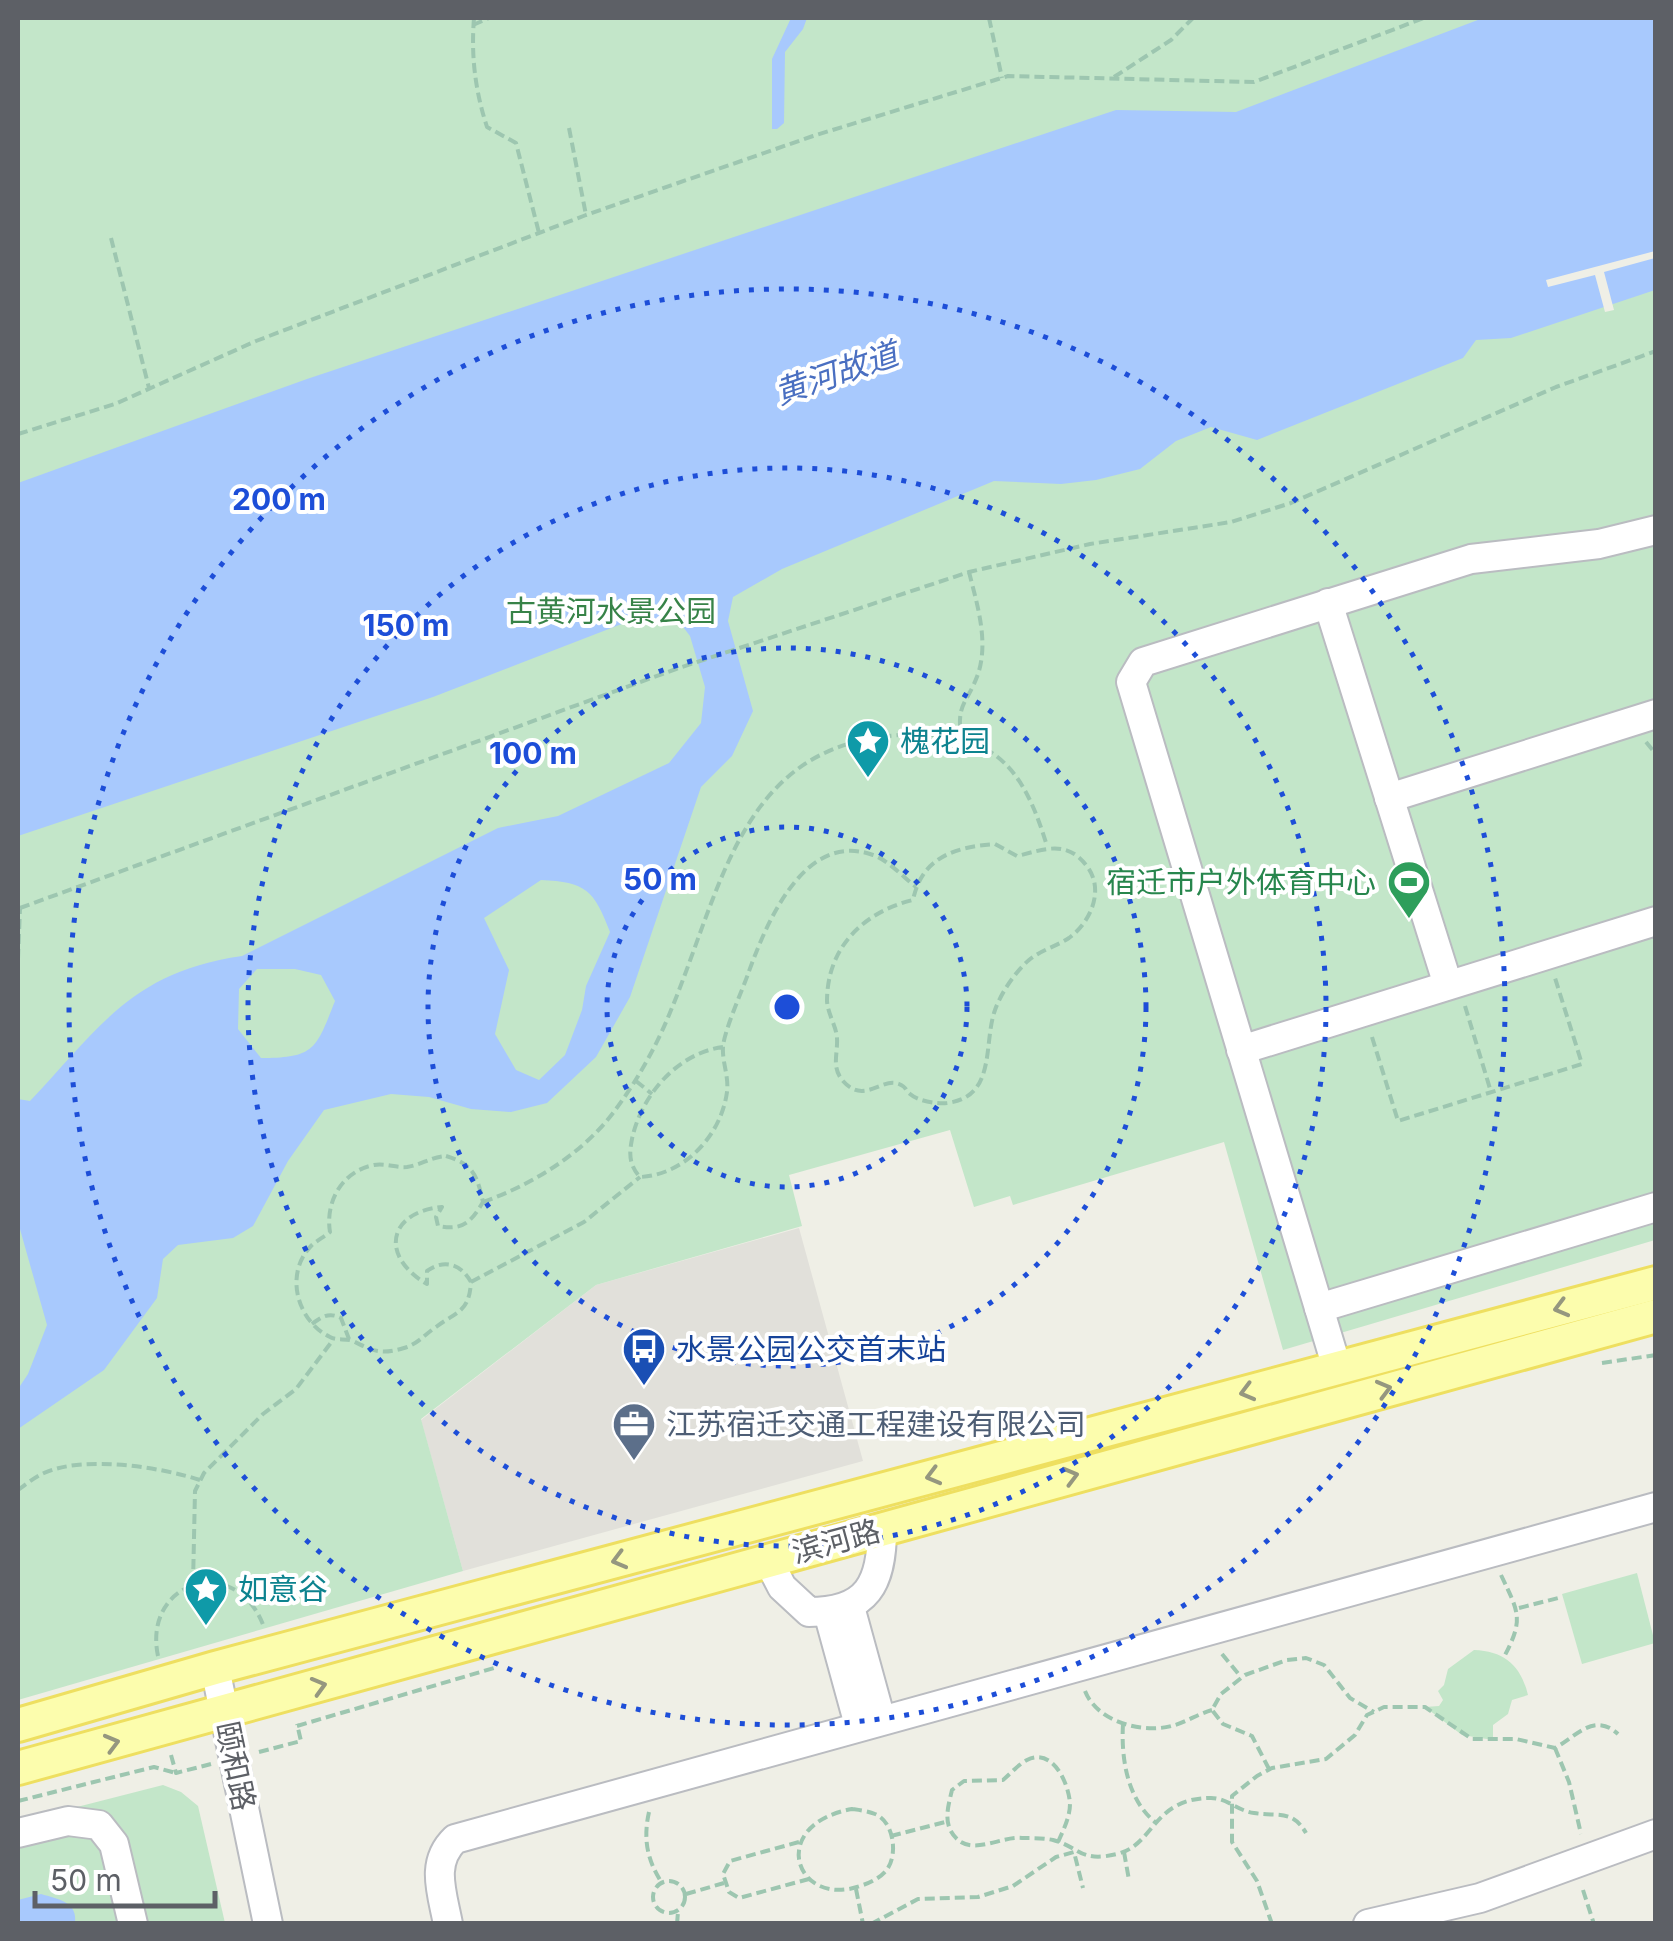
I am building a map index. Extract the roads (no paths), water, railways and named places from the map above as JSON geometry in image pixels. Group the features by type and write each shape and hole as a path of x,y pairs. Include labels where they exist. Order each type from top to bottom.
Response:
{"main road":[{"name":"滨河路","path":"18,1724 1656,1283"},
{"name":"滨河路","path":"18,1768 1656,1316"},
{"path":"1496,1358 1656,1324"}],"street":[{"path":"1337,1368 1131,682 1143,662 1471,558 1600,544 1656,530"},
{"path":"1328,603 1453,984"},
{"path":"1389,798 1656,714"},
{"path":"1241,1050 1656,921"},
{"path":"1319,1308 1656,1207"},
{"path":"448,1924 440,1864 444,1850 455,1839 1656,1507"},
{"path":"768,1560 793,1601 809,1612 839,1609 872,1587 878,1572 882,1528"},
{"path":"839,1609 870,1722"},
{"name":"颐和路","path":"215,1668 268,1924"},
{"path":"18,1832 68,1821 99,1824 114,1844 133,1924"},
{"path":"1368,1924 1480,1898 1656,1834"}],"water":[{"path":"791,18 807,18 785,52 784,123 772,129 772,59"},
{"name":"黄河故道","path":"1483,18 1655,18 1655,290 1511,338 1476,340 1463,358 1257,440 1211,427 1176,441 1140,469 1096,480 1061,484 994,481 782,569 733,597 728,621 753,711 732,756 701,787 630,997 596,1057 547,1103 511,1112 391,1094 324,1110 288,1161 253,1226 233,1238 178,1245 163,1259 157,1298 104,1370 18,1429 18,1389 47,1325 18,1222 18,1099 30,1101 121,1006 172,975 242,956 498,828 558,816 669,763 701,723 705,687 690,636 677,619 632,620 433,697 18,836 18,483 307,379 1116,110 1236,112","holes":["541,880 569,883 586,891 599,906 610,932 586,986 582,1010 565,1055 539,1080 516,1070 495,1034 509,970 484,918","257,969 295,969 321,975 335,1001 317,1040 303,1053 261,1058 238,1029 239,989"]},
{"path":"41,1894 70,1906 75,1923 18,1923 18,1900"}],"place":[{"name":"槐花园","path":"868,779"},
{"name":"宿迁市户外体育中心","path":"1409,920"},
{"name":"水景公园公交首末站","path":"644,1387"},
{"name":"江苏宿迁交通工程建设有限公司","path":"634,1462"},
{"name":"如意谷","path":"206,1627"}],"park label":[{"name":"古黄河水景公园","path":"611,611"}]}
